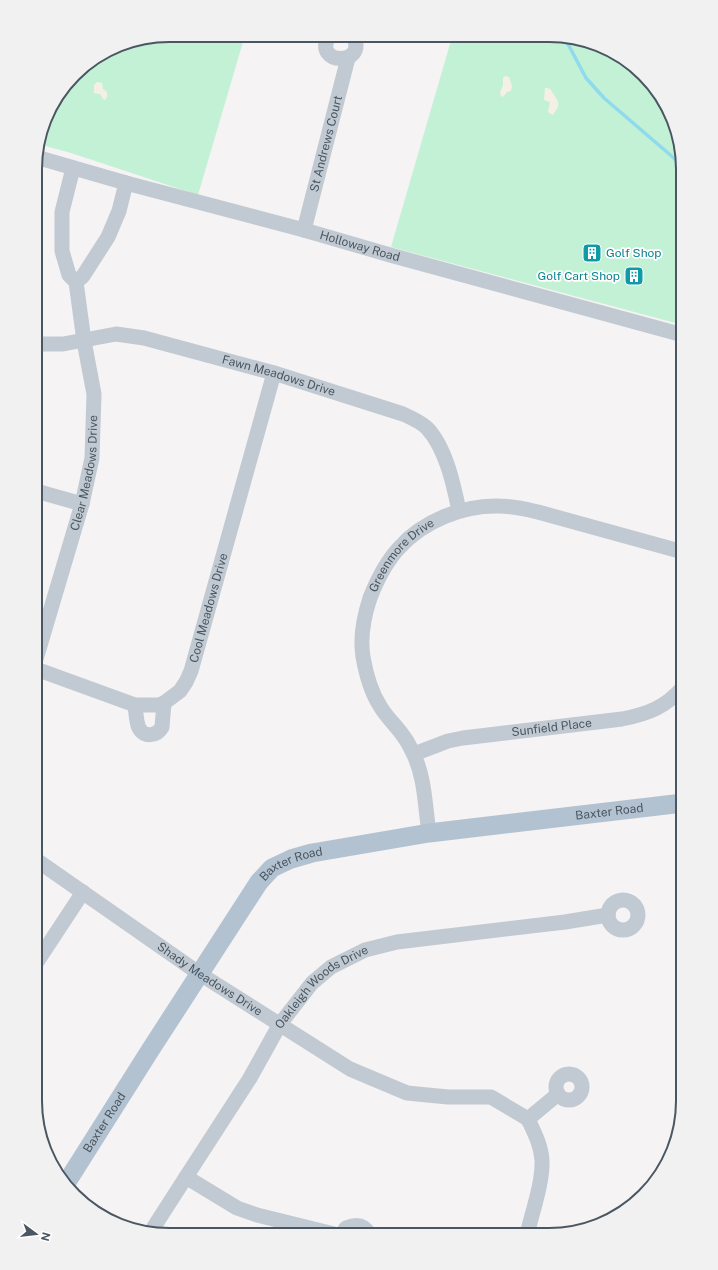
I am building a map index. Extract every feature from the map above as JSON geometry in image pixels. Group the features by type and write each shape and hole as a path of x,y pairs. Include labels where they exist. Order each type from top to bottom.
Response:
{"main road":[{"name":"Baxter Road","path":"69,1179 259,882 272,868 291,859 312,853 428,833 676,804"}],"street":[{"path":"327,42 326,46 330,55 338,60 348,58"},
{"name":"St Andrews Court","path":"304,230 348,58 352,55 356,46 355,42"},
{"name":"Holloway Road","path":"43,159 676,333"},
{"name":"Clear Meadows Drive","path":"42,639 82,504 92,458 94,394 84,341 76,282 69,275 62,252 62,212 73,168"},
{"path":"76,282 83,276 108,237 119,211 126,183"},
{"name":"Fawn Meadows Drive","path":"42,344 63,344 116,334 129,335 274,373 403,414 427,428 435,438 445,457 459,512"},
{"name":"Cool Meadows Drive","path":"164,703 180,691 191,671 274,373"},
{"path":"42,493 82,504"},
{"name":"Greenmore Drive","path":"428,833 422,781 414,754 405,738 380,707 372,691 363,656 362,638 368,604 374,587 389,561 399,548 426,526 459,512 474,508 498,506 517,508 676,550"},
{"path":"42,671 135,705 158,705 164,703 162,727 160,730 153,735 145,734 139,728 135,705"},
{"name":"Sunfield Place","path":"414,754 448,741 463,738 622,719 642,715 665,704 676,695"},
{"name":"Shady Meadows Drive","path":"42,864 200,974 350,1069 407,1093 448,1097 491,1098 528,1119"},
{"path":"42,954 83,892"},
{"name":"Oakleigh Woods Drive","path":"154,1227 250,1078 280,1024 312,983 331,967 365,950 397,942 608,915"},
{"path":"528,1228 540,1181 542,1159 537,1139 528,1119 558,1094"},
{"path":"186,1177 237,1208 256,1215 309,1228"},
{"path":"346,1228 356,1225 364,1228"}],"green space":[{"path":"161,42 243,42 198,195 71,153 44,146 46,136 63,98 85,73 98,63 120,52 144,44"},
{"path":"451,42 557,42 574,44 590,49 620,63 633,73 655,98 663,113 674,144 676,161 676,323 391,247"}],"sand":[{"path":"505,76 509,77 512,86 511,91 507,92 503,97 501,96 500,92 503,85 503,78"},
{"path":"97,82 102,83 103,89 107,92 107,97 105,100 100,94 94,93 94,85"},
{"path":"545,88 549,88 551,90 558,103 558,107 553,115 548,112 550,102 544,100"}],"waterway":[{"path":"567,43 586,78 604,98 676,160"}],"place":[{"name":"Golf Shop","path":"592,253"},
{"name":"Golf Cart Shop","path":"634,276"}]}
